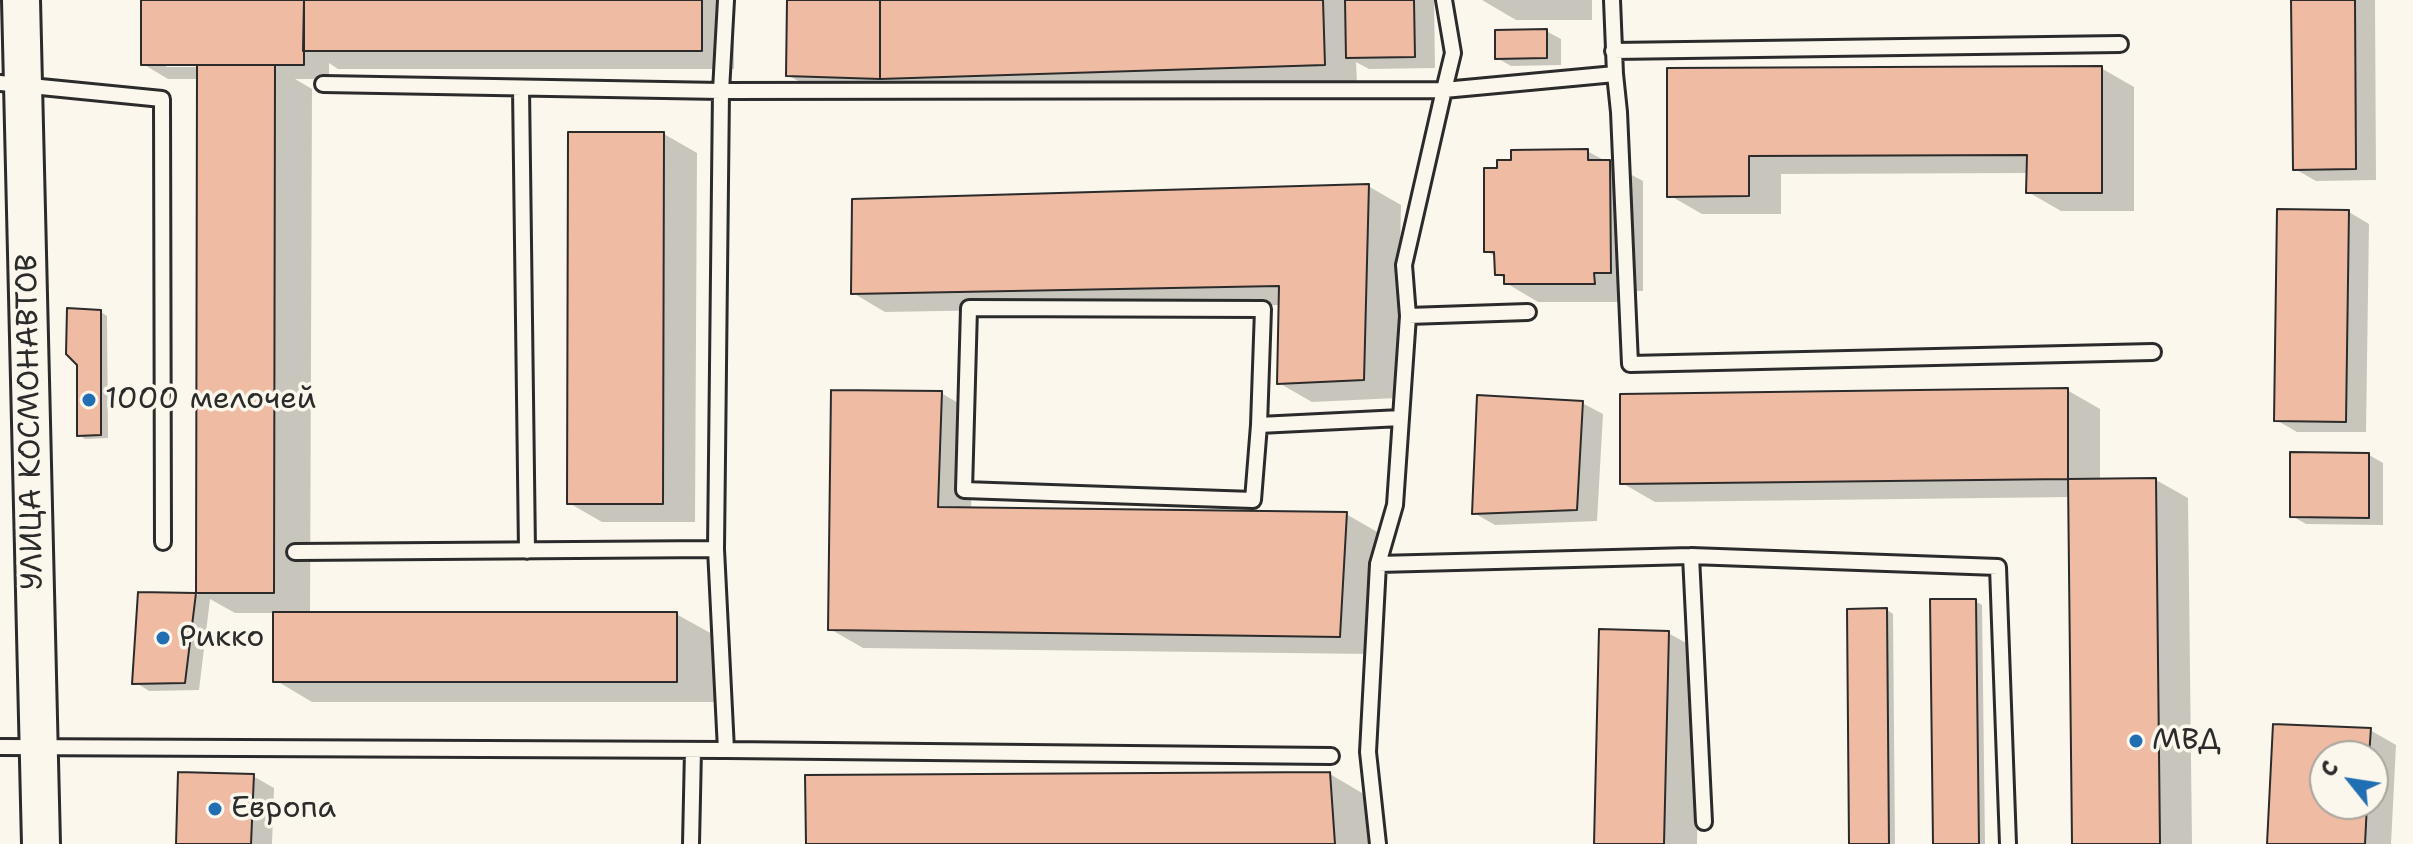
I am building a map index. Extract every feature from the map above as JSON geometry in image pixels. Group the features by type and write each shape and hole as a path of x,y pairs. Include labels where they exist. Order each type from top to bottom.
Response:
{"street":[{"name":"УЛИЦА КОСМОНАВТОВ","path":"21,0 12,84 40,747 41,844"}],"lane":[{"path":"726,0 721,91 716,549 726,750"},
{"path":"1378,844 1368,752 1378,564 1395,505 1408,316 1404,265 1453,53 1444,0"},
{"path":"1612,0 1630,364 2153,352"},
{"path":"1613,51 2120,44"},
{"path":"323,84 721,91 1444,90 1615,74"},
{"path":"12,84 162,99 163,542"},
{"path":"521,88 527,551"},
{"path":"969,308 1263,309 1259,425 1253,500 964,490 969,308"},
{"path":"1408,316 1528,312"},
{"path":"1259,425 1401,418"},
{"path":"295,552 716,549"},
{"path":"1378,564 1691,556 1998,567 2008,844"},
{"path":"1691,556 1704,822"},
{"path":"0,747 1331,756"},
{"path":"691,844 693,750"}],"building":[{"path":"141,0 304,0 304,65 141,65"},
{"path":"304,0 702,0 702,51 303,51"},
{"path":"787,0 880,0 880,79 786,76"},
{"path":"880,0 1323,0 1325,65 880,79"},
{"path":"1345,0 1414,0 1415,57 1346,58"},
{"path":"2291,0 2355,0 2356,169 2293,170"},
{"path":"1547,29 1547,58 1495,59 1495,30"},
{"path":"197,65 275,65 274,593 196,593"},
{"path":"2102,66 2102,193 2026,193 2027,155 1749,156 1749,196 1667,197 1667,68"},
{"path":"568,132 664,132 663,504 567,504"},
{"path":"1588,149 1588,160 1610,160 1611,273 1594,273 1595,284 1504,284 1504,275 1495,275 1494,252 1484,252 1484,168 1497,168 1497,160 1511,160 1511,150"},
{"path":"1369,184 1364,380 1277,384 1279,286 851,294 852,199"},
{"path":"2277,209 2349,210 2346,422 2274,421"},
{"name":"1000 мелочей","path":"67,308 101,310 101,435 77,436 77,365 66,354"},
{"path":"2068,388 2068,479 1620,484 1620,394"},
{"path":"831,390 942,391 938,507 1347,512 1340,637 828,630"},
{"path":"1477,395 1583,401 1577,510 1472,514"},
{"path":"2290,452 2369,453 2369,518 2290,517"},
{"path":"2156,478 2160,844 2072,844 2068,479"},
{"name":"Рикко","path":"138,592 196,593 185,683 132,684"},
{"path":"1930,599 1976,599 1979,844 1933,844"},
{"path":"1887,608 1889,844 1849,844 1847,609"},
{"path":"273,612 677,612 677,682 273,682"},
{"path":"1599,629 1669,631 1664,844 1594,844"},
{"path":"2273,724 2371,728 2370,740 2309,740 2309,820 2366,820 2365,844 2267,844"},
{"name":"Европа","path":"178,772 254,774 251,844 176,844"},
{"path":"1330,772 1335,844 806,844 805,775"}],"place":[{"name":"1000 мелочей","path":"89,400"},
{"name":"Рикко","path":"163,638"},
{"name":"МВД","path":"2136,741"},
{"name":"Европа","path":"215,809"}]}
